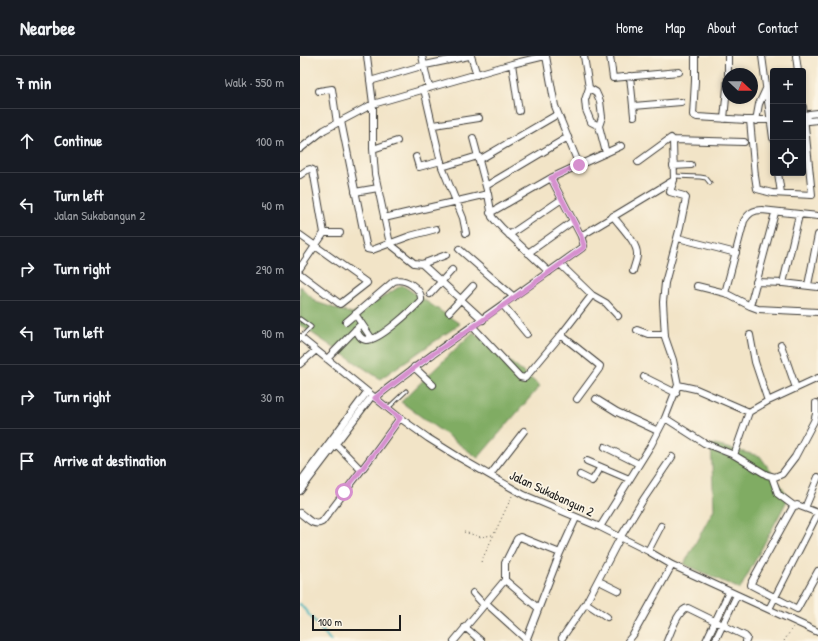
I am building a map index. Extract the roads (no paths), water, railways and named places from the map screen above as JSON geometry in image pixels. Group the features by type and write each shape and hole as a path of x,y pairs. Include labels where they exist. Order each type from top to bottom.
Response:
{"street":[{"path":"367,56 373,104 373,149 378,188 390,244 414,263 422,264 446,255"},
{"path":"422,56 425,65 427,88 442,164 466,233"},
{"path":"370,81 425,65 470,56 477,75"},
{"path":"301,146 324,130 373,104 532,58 546,56 555,106 579,165"},
{"path":"584,56 589,88 585,97 586,110 591,122 599,126"},
{"path":"610,56 613,78 679,72"},
{"path":"695,56 695,81 692,115 697,117 724,119 770,120"},
{"path":"728,56 728,68"},
{"path":"762,56 770,110"},
{"path":"796,56 798,68"},
{"path":"512,64 519,111"},
{"path":"630,76 634,116"},
{"path":"589,88 596,92 600,101 602,117 599,126 606,153"},
{"path":"319,91 332,89 367,249 372,250 410,236 436,229"},
{"path":"766,89 753,120 754,176 758,189 772,193 812,194 806,137"},
{"path":"634,106 681,102"},
{"path":"724,119 725,104"},
{"path":"806,117 810,114 818,113"},
{"path":"416,157 419,167 479,158 558,114"},
{"path":"434,125 479,118"},
{"path":"806,119 809,121 818,120"},
{"path":"486,186 568,137"},
{"path":"474,138 488,194 490,213 495,221 549,272"},
{"path":"638,162 671,138 672,140 744,142"},
{"path":"600,527 658,431 676,393 678,385 673,360 665,334 663,302 665,283 678,238 686,198 670,192 674,178 672,140"},
{"path":"373,149 397,141"},
{"path":"490,213 551,178 621,146"},
{"path":"673,166 691,165"},
{"path":"300,175 307,170 313,170 324,233 300,268"},
{"path":"778,176 781,193"},
{"path":"300,482 372,395 483,320 583,248 584,246 581,236 551,178"},
{"path":"581,236 674,178"},
{"path":"355,192 378,188"},
{"path":"384,218 488,194"},
{"path":"509,235 562,199"},
{"path":"725,293 744,221 747,216 756,210 818,216"},
{"path":"750,306 775,212"},
{"path":"783,283 799,215"},
{"path":"613,216 631,239 637,251 637,258 633,271"},
{"path":"528,253 573,221"},
{"path":"324,233 340,233"},
{"path":"300,235 366,282 366,285 340,304 300,274"},
{"path":"808,285 818,235"},
{"path":"678,238 736,253"},
{"path":"459,249 514,297"},
{"path":"422,264 483,320"},
{"path":"560,264 592,295 606,303 618,316"},
{"path":"430,294 452,270"},
{"path":"346,322 394,281 401,280 406,282 420,292 420,300 406,316 372,339 365,340 361,338 356,329"},
{"path":"756,282 818,287"},
{"path":"449,312 473,286"},
{"path":"697,286 725,293 750,306 761,309 818,312"},
{"path":"473,326 520,377 526,378 592,295"},
{"path":"503,305 527,334"},
{"path":"355,314 372,339"},
{"path":"327,359 361,324"},
{"path":"637,330 648,334 665,334"},
{"path":"561,335 600,366 577,399"},
{"path":"750,335 758,372 768,401"},
{"name":"Jalan Sukabangun 2","path":"300,338 400,418 442,447 515,490 576,518 600,527 672,565 818,632"},
{"path":"782,345 796,388"},
{"path":"300,364 316,350"},
{"path":"414,367 433,385"},
{"path":"644,377 676,393"},
{"path":"734,456 748,412 818,378"},
{"path":"678,385 696,389 748,412"},
{"path":"300,491 372,395"},
{"path":"596,399 617,412 658,431"},
{"path":"665,418 704,442 734,456 772,477 776,477 782,474 795,457 814,421 816,414 816,403"},
{"path":"300,513 312,523 319,524 322,522 400,418"},
{"path":"490,475 524,431"},
{"path":"336,444 361,470"},
{"path":"605,447 639,464"},
{"path":"562,638 599,581 620,538 643,500 672,457"},
{"path":"587,461 629,479"},
{"path":"580,475 592,481 601,467"},
{"path":"769,609 818,513 797,505 794,506 778,494 772,477"},
{"path":"805,508 818,478"},
{"path":"794,506 751,583 753,587 797,608"},
{"path":"473,593 527,641 538,608 576,518"},
{"path":"648,551 661,526"},
{"path":"454,641 505,580 505,563 518,537 560,553"},
{"path":"628,641 672,565"},
{"path":"794,620 797,608 818,571"},
{"path":"505,580 538,608"},
{"path":"599,581 618,592"},
{"path":"706,641 730,592"},
{"path":"715,641 737,595"},
{"path":"586,603 607,617"},
{"path":"667,641 680,613 685,608 716,621 745,636 747,638 746,641"},
{"path":"465,627 481,641"}],"lane":[{"path":"674,178 700,176 706,178 710,183"},
{"path":"300,319 311,327 300,338"},
{"path":"388,408 406,391"}],"waterway":[{"path":"300,604 331,641"}]}
